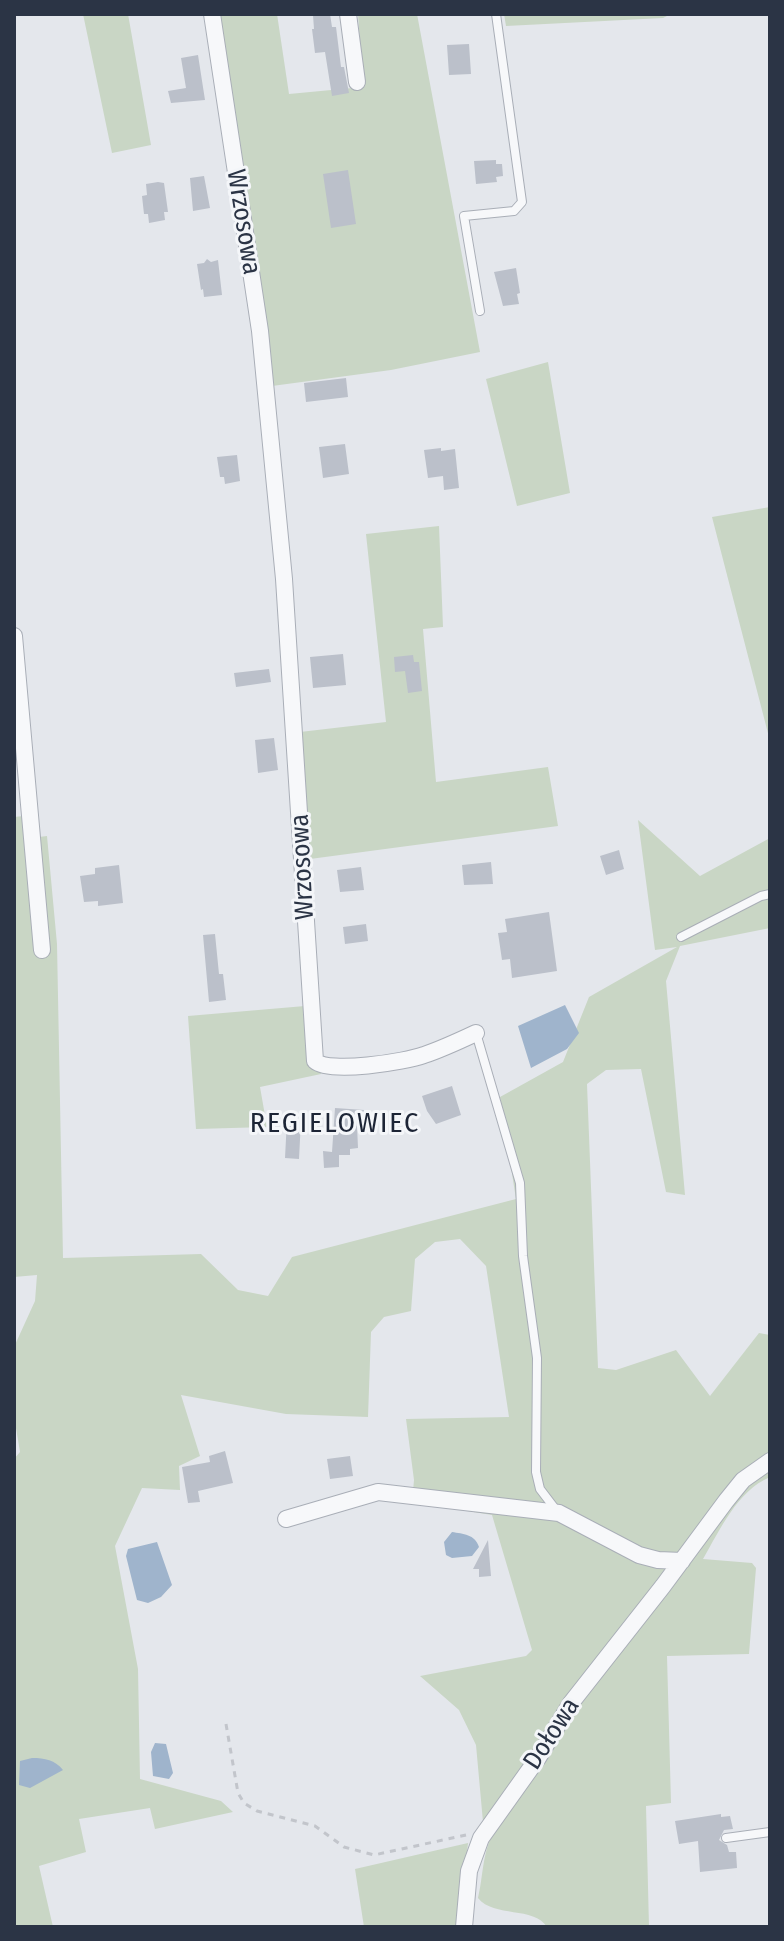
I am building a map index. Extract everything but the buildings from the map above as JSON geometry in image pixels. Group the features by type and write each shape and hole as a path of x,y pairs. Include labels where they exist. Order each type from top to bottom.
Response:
{"street":[{"name":"Wrzosowa","path":"212,14 261,346 284,579 315,1061 320,1066 334,1067 397,1062 423,1056 476,1033"},
{"path":"348,14 357,82"},
{"path":"14,636 42,950"},
{"name":"Dołowa","path":"464,1927 469,1871 481,1838 538,1758 571,1703 743,1480 770,1461"},
{"path":"286,1519 378,1492 559,1513 639,1555 682,1561"}],"lane":[{"path":"480,311 464,216 514,211 522,202 496,14"},
{"path":"681,937 770,894"},
{"name":"Wrzosowa","path":"476,1033 520,1183 523,1256 537,1358 536,1472 540,1489 559,1513"},
{"path":"726,1838 770,1832"}],"path":[{"path":"226,1724 238,1793 244,1803 257,1811 315,1826 344,1847 374,1855 468,1834 481,1838"}],"green space":[{"path":"83,14 128,14 151,145 112,153"},
{"path":"218,14 277,14 289,94 363,87 358,14 417,14 480,352 391,370 272,386"},
{"path":"504,14 671,14 663,18 506,26"},
{"path":"548,362 570,493 517,506 486,379"},
{"path":"770,507 770,741 712,517"},
{"path":"439,526 443,627 423,629 436,782 548,767 558,826 310,859 300,732 386,722 366,534"},
{"path":"24,816 39,837 47,836 57,944 63,1258 201,1254 238,1290 268,1296 292,1257 516,1199 500,1097 563,1062 589,997 677,947 655,950 638,820 700,876 770,838 770,928 680,946 666,981 685,1195 666,1192 641,1069 606,1070 587,1084 598,1368 616,1370 676,1350 710,1396 759,1333 770,1335 770,1477 758,1483 739,1501 703,1559 752,1563 756,1568 749,1654 667,1656 671,1803 646,1806 649,1927 547,1927 533,1916 494,1908 478,1898 488,1845 506,1818 483,1822 476,1745 459,1710 420,1676 526,1656 532,1650 492,1515 412,1502 414,1480 406,1419 509,1417 486,1266 460,1239 435,1242 415,1259 411,1311 384,1317 371,1332 368,1417 286,1414 181,1395 200,1456 179,1466 180,1490 142,1488 115,1546 138,1669 140,1779 221,1801 233,1812 155,1829 150,1808 79,1819 86,1852 39,1866 53,1927 14,1927 14,1459 20,1452 14,1416 14,1347 35,1301 37,1275 14,1277 14,817"},
{"path":"305,1006 321,1074 260,1087 267,1127 196,1129 188,1016"},
{"path":"468,1843 459,1927 364,1927 355,1869"}],"water":[{"path":"565,1005 579,1033 567,1049 531,1068 518,1026"},
{"path":"452,1532 475,1539 479,1547 472,1556 452,1558 446,1555 444,1542"},
{"path":"157,1542 172,1585 161,1597 148,1603 137,1600 126,1556 128,1549"},
{"path":"155,1743 166,1744 173,1773 169,1779 153,1776 151,1752"},
{"path":"32,1758 49,1760 63,1770 30,1788 19,1785 20,1761"}],"district":[{"name":"REGIELOWIEC","path":"335,1124"}]}
